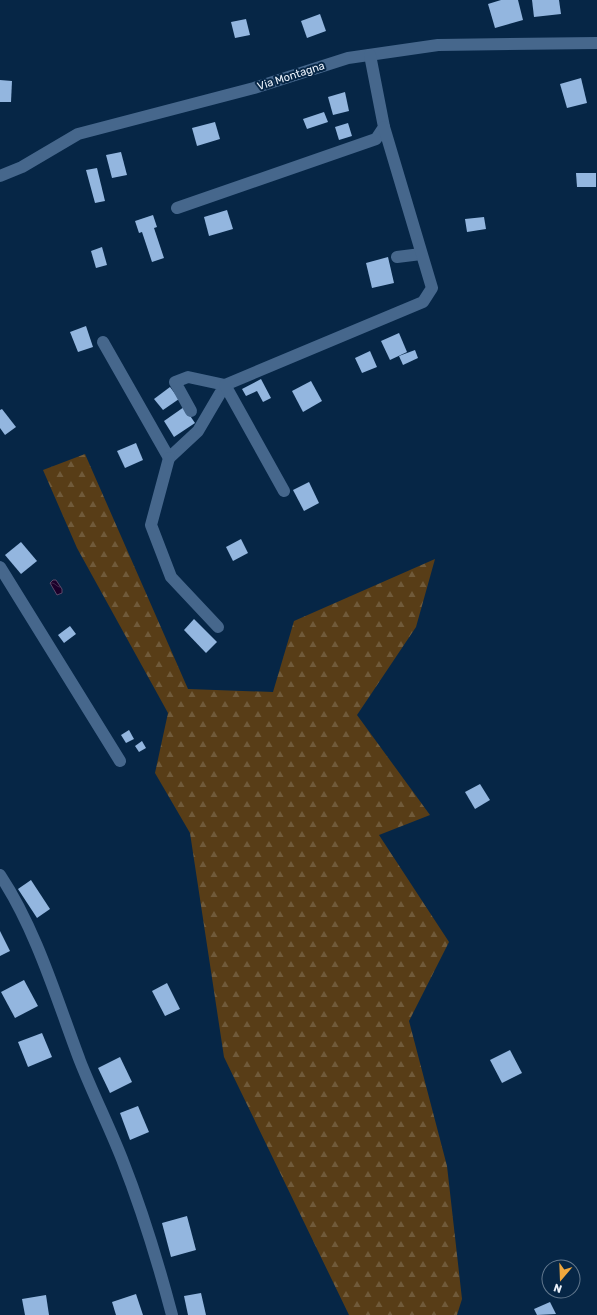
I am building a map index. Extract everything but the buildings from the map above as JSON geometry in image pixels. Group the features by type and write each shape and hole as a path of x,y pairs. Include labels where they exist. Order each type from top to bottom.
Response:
{"street":[{"name":"Via Montagna","path":"0,176 22,167 78,134 254,88 348,58 438,46 597,43"},
{"path":"191,411 175,382 188,377 225,385 423,302 432,288 384,127 370,55"},
{"path":"177,208 376,139 384,127"},
{"path":"397,258 421,254"},
{"path":"103,342 169,458"},
{"path":"218,627 171,576 151,525 169,458 198,431 225,385"},
{"path":"225,385 284,491"},
{"path":"0,567 120,762"},
{"path":"0,874 17,903 50,979 81,1063 122,1159 160,1270 172,1315"}],"green space":[{"path":"85,454 188,689 273,692 294,621 435,559 416,627 357,715 430,815 379,835 449,942 409,1021 447,1166 462,1299 457,1315 349,1315 224,1057 190,833 155,773 168,713 77,548 43,470"}],"water":[{"path":"53,580 56,580 62,589 62,593 57,595 50,583"}]}
